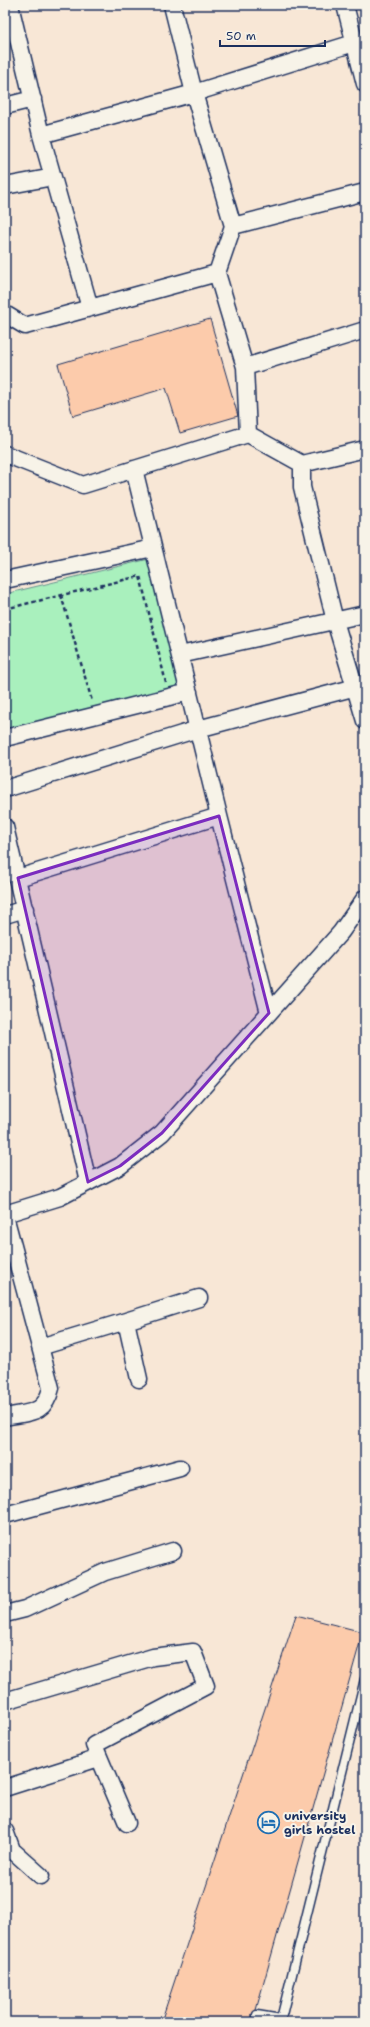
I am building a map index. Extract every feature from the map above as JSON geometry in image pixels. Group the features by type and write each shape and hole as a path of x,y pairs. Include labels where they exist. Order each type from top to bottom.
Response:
{"street":[{"path":"10,5 53,177 90,308"},
{"path":"172,5 194,93 233,226 217,273 245,368 248,434"},
{"path":"345,5 359,50 365,84"},
{"path":"42,135 194,93 359,50"},
{"path":"5,106 34,99"},
{"path":"5,186 53,177"},
{"path":"233,226 365,192"},
{"path":"5,314 25,326 217,273"},
{"path":"245,368 365,330"},
{"path":"5,454 83,485 248,434 302,464 365,449"},
{"path":"302,464 302,487 335,621 365,721"},
{"path":"134,469 188,692 269,1013"},
{"path":"5,580 154,548"},
{"path":"180,655 365,614"},
{"path":"5,788 198,730 356,687"},
{"path":"5,738 188,692"},
{"path":"18,878 220,816"},
{"path":"5,827 7,845 18,878 88,1182"},
{"path":"5,1417 41,1409 48,1399 50,1388 5,1215 60,1197 120,1166 162,1133 341,932 365,898"},
{"path":"5,915 25,909"},
{"path":"40,1347 199,1298"},
{"path":"126,1321 139,1379"},
{"path":"5,1515 180,1468"},
{"path":"5,1614 25,1609 105,1572 173,1551"},
{"path":"5,1701 153,1657 193,1652 206,1686 94,1745 127,1822"},
{"path":"5,1788 99,1758"},
{"path":"5,1831 12,1850 41,1876"}],"lane":[{"path":"258,2015 281,2021 365,1680"}],"path":[{"path":"5,609 140,576 167,683"},
{"path":"61,595 92,701"}],"highlighted area":[{"path":"219,816 269,1013 162,1133 120,1166 88,1182 18,878"}],"green space":[{"path":"149,559 180,687 5,732 5,594"}],"building":[{"path":"210,319 238,416 180,433 166,388 73,416 58,364"},
{"name":"university girls hostel","path":"296,1615 363,1632 256,2010 252,2014 252,2022 161,2022"}],"place":[{"name":"university girls hostel","path":"268,1823"}]}
